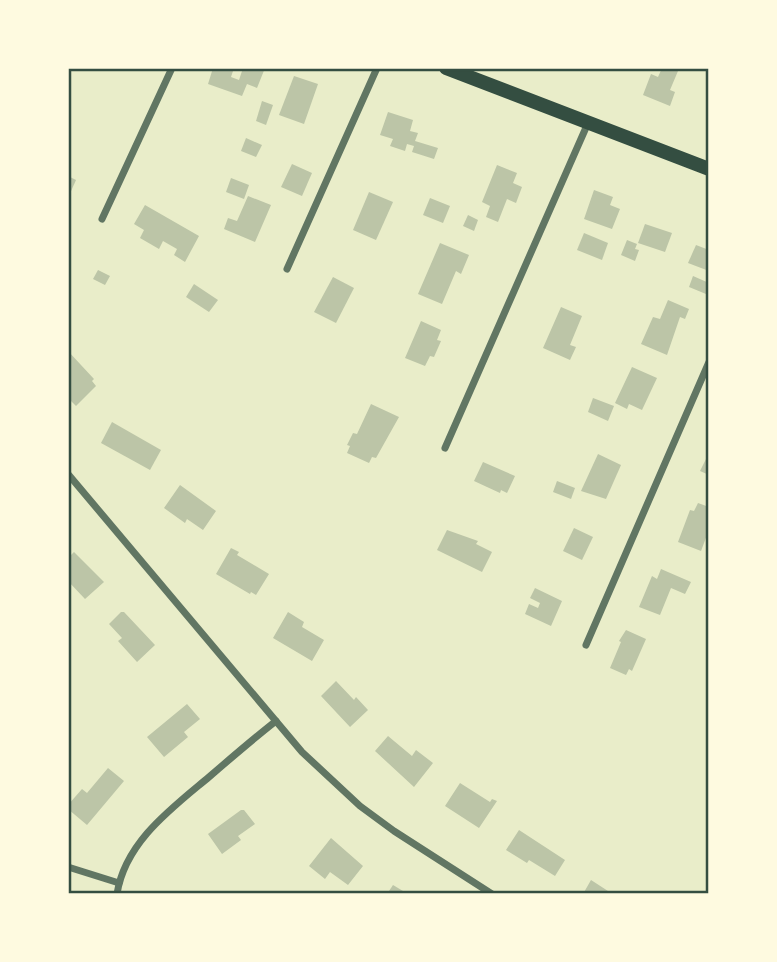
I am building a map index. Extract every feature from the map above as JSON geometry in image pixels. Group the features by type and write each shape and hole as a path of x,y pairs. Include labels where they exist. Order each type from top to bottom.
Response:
{"main road":[{"path":"446,68 709,169"}],"street":[{"path":"102,219 172,68"},
{"path":"287,269 377,68"},
{"path":"446,448 589,122"},
{"path":"586,645 709,362"},
{"path":"68,474 302,752 360,806 492,894"},
{"path":"117,894 132,854 148,832 170,809 275,720"},
{"path":"68,867 119,883"}],"building":[{"path":"213,68 233,71 231,77 239,80 243,68 265,68 257,88 247,84 242,96 208,84"},
{"path":"662,68 678,71 670,90 675,92 670,106 643,95 651,74 658,77"},
{"path":"294,76 318,84 304,124 279,115"},
{"path":"262,101 273,105 266,125 256,121"},
{"path":"388,112 413,120 410,131 418,133 415,141 438,148 434,159 412,152 414,146 407,144 405,151 390,146 393,139 380,135"},
{"path":"246,138 262,145 256,157 241,151"},
{"path":"292,164 312,173 302,196 281,187"},
{"path":"497,165 517,173 513,183 522,187 516,203 507,199 498,222 486,217 490,206 482,202"},
{"path":"68,176 76,180 68,198"},
{"path":"231,178 249,185 244,199 226,192"},
{"path":"594,190 613,197 610,205 620,209 612,229 584,219"},
{"path":"369,192 393,202 376,240 353,230"},
{"path":"248,196 271,205 255,242 224,229 228,218 237,221"},
{"path":"430,198 450,206 443,223 423,215"},
{"path":"145,205 199,236 185,262 174,255 177,249 163,241 159,249 140,238 144,230 134,224"},
{"path":"468,215 478,220 474,231 463,226"},
{"path":"645,224 672,233 665,252 638,243"},
{"path":"584,233 608,243 602,260 577,250"},
{"path":"627,240 637,244 635,249 639,250 635,261 621,255"},
{"path":"440,243 469,255 461,274 456,271 442,304 418,294"},
{"path":"696,245 709,250 709,271 688,263"},
{"path":"98,270 110,276 105,285 93,279"},
{"path":"693,276 709,283 706,294 689,287"},
{"path":"333,277 354,288 336,323 314,312"},
{"path":"194,284 218,300 209,312 186,297"},
{"path":"668,300 689,309 685,319 680,317 667,355 641,344 653,317 660,319"},
{"path":"561,307 582,316 570,345 576,347 570,360 543,348"},
{"path":"421,321 441,330 437,340 441,341 434,357 430,356 425,366 405,358"},
{"path":"68,351 94,379 92,381 96,386 76,406 68,398"},
{"path":"632,367 657,378 642,410 629,404 627,409 615,403"},
{"path":"593,398 614,406 608,421 588,412"},
{"path":"371,404 399,417 376,458 372,457 369,463 347,453 350,446 347,445 353,433 357,434"},
{"path":"112,422 161,450 150,470 101,443"},
{"path":"709,453 709,475 700,471"},
{"path":"598,454 621,465 606,499 581,491"},
{"path":"483,462 515,476 507,493 501,490 500,493 474,481"},
{"path":"557,481 575,488 571,499 553,492"},
{"path":"180,485 216,511 203,530 187,519 185,523 164,508"},
{"path":"698,503 709,507 709,536 707,535 701,551 678,542 690,510 694,511"},
{"path":"574,528 593,537 582,560 563,551"},
{"path":"447,530 478,541 476,544 492,552 482,572 437,550"},
{"path":"231,548 239,552 237,555 269,574 256,595 216,574"},
{"path":"74,552 104,582 85,599 68,581 68,558"},
{"path":"661,569 691,582 685,594 671,588 660,615 639,607 652,576 657,579"},
{"path":"535,588 562,601 551,626 525,614 529,604 538,608 540,603 530,598"},
{"path":"121,612 155,645 137,662 118,641 122,638 109,624"},
{"path":"288,612 304,622 302,627 324,640 312,661 273,638"},
{"path":"626,630 646,639 632,671 629,669 626,675 610,668 621,642 619,641"},
{"path":"336,681 368,710 350,727 321,696"},
{"path":"187,704 200,719 184,732 188,737 164,757 147,737"},
{"path":"388,736 412,756 416,750 433,763 414,787 375,751"},
{"path":"108,768 124,781 87,825 68,809 68,805 82,789 87,793"},
{"path":"460,783 490,802 492,799 497,801 479,828 445,806"},
{"path":"244,810 255,824 238,836 241,840 222,854 208,834"},
{"path":"519,830 565,860 555,876 506,850"},
{"path":"331,838 363,866 348,885 330,872 325,879 309,866"},
{"path":"591,880 608,891 617,894 583,894"},
{"path":"393,885 408,894 387,894"}]}
